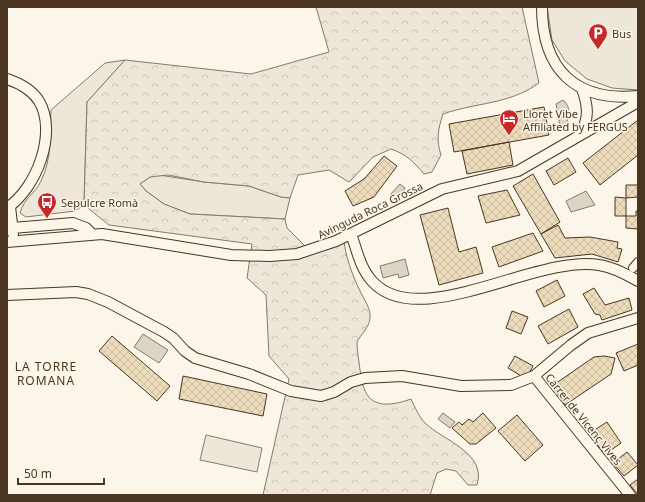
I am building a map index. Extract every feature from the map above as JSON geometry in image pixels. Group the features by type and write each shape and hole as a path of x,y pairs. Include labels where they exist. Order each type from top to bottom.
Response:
{"street":[{"path":"542,7 545,38 551,56 562,72 587,91 610,96 638,96"},
{"path":"7,78 32,93 39,101 45,120 44,150 38,171 8,207"},
{"path":"577,137 586,124 587,91"},
{"name":"Avinguda Roca Grossa","path":"8,207 12,228 10,242 92,234 117,235 216,253 255,257 286,256 310,251 351,234 442,189 518,172 638,102"},
{"name":"Avinguda Roca Grossa","path":"12,228 72,223 86,228 92,234"},
{"path":"351,234 361,264 372,281 385,292 401,298 423,299 448,295 554,267 575,264 599,265 611,268 638,281"},
{"path":"7,295 76,292 97,296 164,332 195,358 249,374 301,394 321,396 365,378 402,376 461,386 498,386 523,382 534,376 571,345 588,333 638,318"},
{"name":"Carrer de Vicenç Vives","path":"534,376 630,495"}],"green space":[{"path":"316,7 522,7 539,83 527,90 504,99 443,114 438,134 438,144 441,155 432,172 424,174 409,159 401,153 391,149 373,157 349,182 329,170 298,175 290,198 281,197 249,186 204,182 168,175 150,177 140,184 146,191 164,204 190,214 285,219 287,228 305,246 344,237 344,244 350,265 358,287 370,311 367,328 357,342 362,381 367,395 377,403 384,404 397,403 411,399 425,423 470,456 476,464 478,474 477,485 468,485 456,471 446,469 437,473 430,495 263,495 289,379 269,356 266,295 247,278 252,244 109,225 84,205 87,102 125,60 251,74 329,52"},
{"path":"125,60 87,102 84,205 75,211 26,217 20,213 22,208 39,185 45,173 50,146 51,110 105,63"},
{"path":"159,175 204,182 249,186 281,197 290,198 285,219 190,214 164,204 146,191 140,184 150,177"},
{"path":"206,435 262,448 257,472 200,460"}],"shaded area":[{"name":"Bus","path":"547,7 638,7 638,90 612,88 587,79 565,61 552,40"},
{"path":"563,100 568,106 569,114 563,128 560,126 556,104"},
{"path":"400,184 405,188 396,200 390,195"},
{"path":"586,191 595,205 571,212 566,201"},
{"path":"405,259 409,275 399,278 398,274 383,278 380,266"},
{"path":"143,334 168,350 159,363 134,347"},
{"path":"443,413 455,422 450,428 438,419"}],"building":[{"path":"544,107 549,135 454,152 449,124"},
{"path":"638,120 638,155 600,185 583,163"},
{"path":"509,142 513,165 467,174 462,151"},
{"path":"384,156 397,166 374,197 353,206 345,191 364,179"},
{"path":"568,158 576,172 554,185 546,171"},
{"path":"533,174 560,222 541,234 513,186"},
{"path":"626,185 638,185 638,197 626,198"},
{"path":"507,190 520,215 486,223 478,196"},
{"path":"615,197 626,198 626,216 615,216"},
{"path":"448,208 459,252 476,247 483,273 439,285 420,215"},
{"path":"636,211 638,211 638,229 626,228 626,216 636,216"},
{"path":"558,225 565,238 590,237 618,242 617,248 622,249 618,262 592,254 555,258 541,234"},
{"path":"533,233 543,251 499,267 492,247"},
{"path":"557,280 565,296 544,307 536,291"},
{"path":"594,288 605,305 629,298 632,310 602,320 600,315 595,314 583,294"},
{"path":"569,309 578,327 548,344 538,326"},
{"path":"512,311 528,317 521,334 506,328"},
{"path":"112,336 170,386 157,401 99,351"},
{"path":"638,344 638,365 624,371 616,353"},
{"path":"515,356 533,366 526,379 508,368"},
{"path":"604,356 615,358 611,374 565,405 552,386 594,357"},
{"path":"183,376 267,394 263,416 179,399"},
{"path":"483,413 496,428 476,444 470,444 452,428 459,422 462,425 469,419 473,422"},
{"path":"517,415 543,445 525,461 498,431"},
{"path":"607,422 621,443 604,455 590,433"},
{"path":"627,452 638,465 624,476 613,463"},
{"path":"638,479 638,495 630,485"}],"place":[{"name":"Bus","path":"598,50"},
{"name":"Lloret Vibe Affiliated by FERGUS","path":"509,136"},
{"name":"Sepulcre Romà","path":"47,219"}],"district":[{"name":"LA TORRE ROMANA","path":"46,373"}]}
